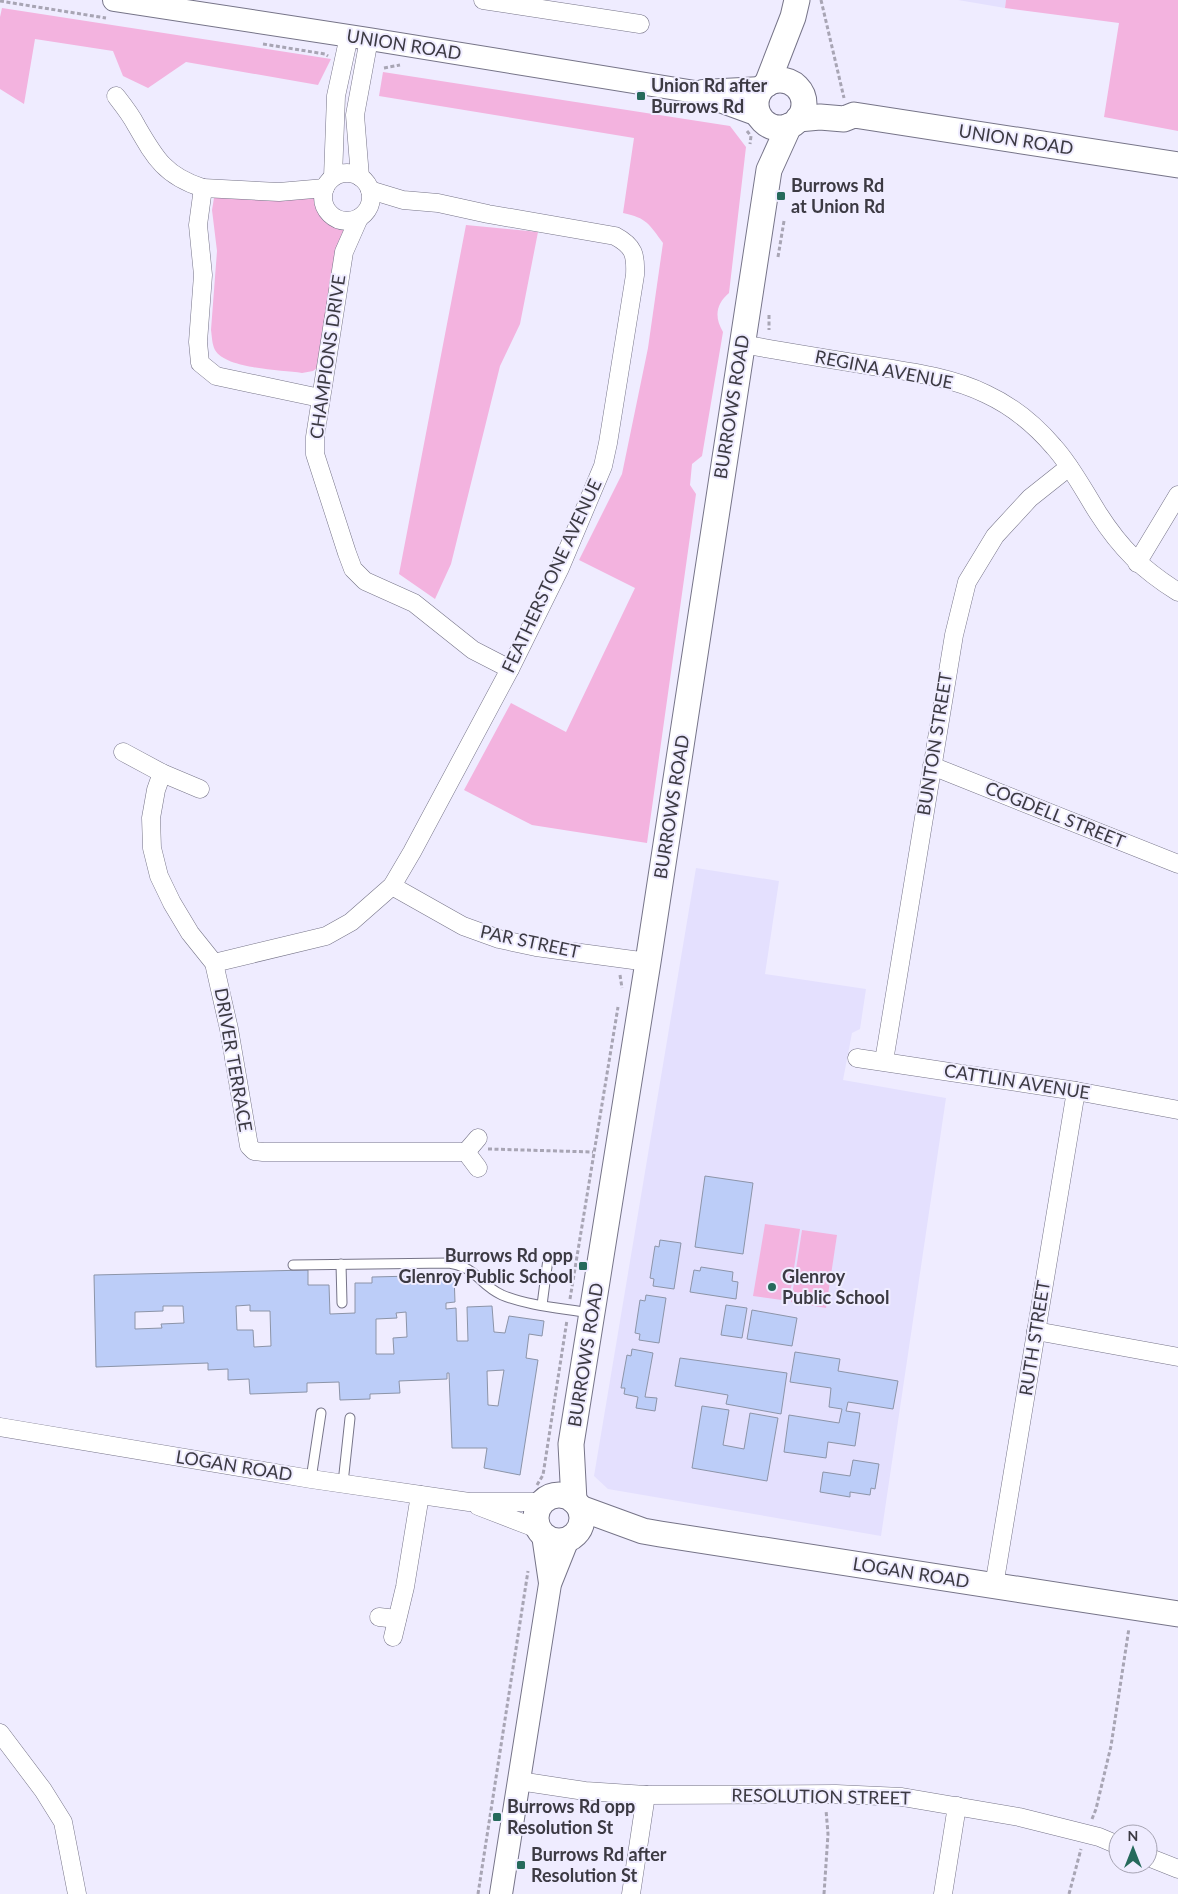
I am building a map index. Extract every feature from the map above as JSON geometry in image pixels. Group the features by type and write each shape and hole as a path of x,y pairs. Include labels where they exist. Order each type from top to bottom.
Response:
{"main road":[{"path":"795,8 798,90 803,105 778,121 756,101 765,86 795,8"},
{"path":"765,86 781,81 798,90"},
{"name":"UNION ROAD","path":"798,90 849,110 1178,165"},
{"name":"UNION ROAD","path":"778,121 820,117 844,120 849,110"},
{"name":"BURROWS ROAD","path":"565,1513 580,1312 648,962 742,344 778,121"},
{"path":"565,1513 555,1541 540,1532 536,1515 565,1513"},
{"name":"LOGAN ROAD","path":"565,1513 644,1531 1178,1614"}],"street":[{"name":"UNION ROAD","path":"114,0 359,37 695,92 778,121"},
{"path":"484,0 640,24"},
{"path":"330,211 324,200 329,183 336,96 359,37"},
{"path":"279,192 330,211 342,220 350,220 363,214 371,197 365,183 355,115 359,37"},
{"name":"UNION ROAD","path":"695,92 765,86"},
{"path":"116,96 136,125 152,154 165,169 203,188 279,192 329,183 347,173 365,183"},
{"name":"FEATHERSTONE AVENUE","path":"365,183 403,200"},
{"path":"203,188 198,224 203,275 198,342 200,363 216,376 320,398"},
{"name":"FEATHERSTONE AVENUE","path":"214,963 326,936 351,922 392,886 510,670 560,568 603,466 636,258 626,242 615,236 488,214 438,203 403,200 382,204 363,214"},
{"name":"CHAMPIONS DRIVE","path":"330,211 344,252"},
{"name":"CHAMPIONS DRIVE","path":"363,214 344,252 320,398 315,437 315,454 353,569 365,581 414,603 473,650 510,670"},
{"name":"REGINA AVENUE","path":"742,344 911,372 952,381 986,394 1036,427 1056,448 1113,534 1137,563 1178,592"},
{"name":"BUNTON STREET","path":"884,1061 954,635 967,582 995,536 1030,498 1069,467"},
{"path":"1137,563 1178,495"},
{"path":"123,752 162,774 200,789"},
{"name":"COGDELL STREET","path":"932,766 1178,864"},
{"name":"DRIVER TERRACE","path":"162,774 156,790 151,818 152,848 159,876 172,904 190,933 214,963 229,1029 249,1146 254,1151 472,1160"},
{"name":"PAR STREET","path":"392,886 463,926 499,939 536,947 648,962"},
{"name":"CATTLIN AVENUE","path":"856,1058 1076,1091 1178,1110"},
{"name":"RUTH STREET","path":"994,1586 1076,1091"},
{"path":"472,1160 478,1138"},
{"path":"1036,1331 1178,1356"},
{"name":"LOGAN ROAD","path":"0,1427 311,1479 469,1502 516,1502 565,1513"},
{"path":"393,1637 405,1587 420,1495"},
{"name":"LOGAN ROAD","path":"469,1502 540,1532"},
{"name":"BURROWS ROAD","path":"501,1894 550,1584 565,1513"},
{"name":"BURROWS ROAD","path":"540,1532 550,1584"},
{"path":"379,1617 397,1619"},
{"path":"0,1733 38,1783 63,1822 76,1894"},
{"name":"RESOLUTION STREET","path":"519,1781 585,1791 646,1795 824,1794 902,1797 1019,1817 1108,1841"},
{"path":"631,1894 646,1795"},
{"path":"943,1894 957,1806"},
{"path":"1158,1861 1178,1869"}],"lane":[{"path":"542,1305 548,1259"},
{"path":"293,1265 440,1262 460,1264 468,1268 487,1286 501,1294 542,1305 580,1312"},
{"path":"341,1264 342,1303"},
{"path":"311,1479 321,1413"},
{"path":"343,1483 350,1418"}],"path":[{"path":"821,0 849,110"},
{"path":"615,971 620,974 622,985 620,995"},
{"path":"516,1502 520,1492 527,1491 538,1485 542,1475 580,1312 593,1152 619,1005"},
{"path":"472,1160 482,1149 593,1152"},
{"path":"478,1894 528,1566"},
{"path":"1069,1894 1085,1834 1096,1808 1111,1746 1129,1628"},
{"path":"824,1794 828,1834 824,1894"}],"shaded area":[{"path":"958,0 1006,0 1005,8"},
{"path":"1006,0 1178,0 1178,131 1104,117 1119,23 1005,8"},
{"path":"2,8 331,59 318,85 186,62 148,88 123,76 113,51 35,39 24,104 0,89 0,17"},
{"path":"383,72 730,126 746,147 729,293 721,302 718,311 718,321 723,332 702,456 692,464 690,485 696,494 647,843 532,825 464,790 511,703 566,732 635,588 579,560 622,474 648,348 663,243 643,220 623,213 634,138 379,96"},
{"path":"218,192 316,195 343,222 345,236 320,366 313,371 302,373 255,368 230,361 215,350 211,330 217,251 212,210 214,198"},
{"path":"466,225 538,232 520,324 500,366 451,564 435,599 399,574"},
{"name":"Glenroy Public School","path":"696,868 779,881 765,974 866,989 860,1029 852,1033 843,1080 946,1098 881,1536 608,1489 594,1476"},
{"path":"765,1224 800,1229 789,1301 753,1296"},
{"path":"802,1230 837,1235 826,1308 791,1302"}],"building":[{"path":"705,1176 753,1183 743,1254 695,1247"},
{"path":"660,1240 681,1243 674,1289 653,1286 654,1279 650,1278 655,1246 659,1247"},
{"path":"701,1267 733,1272 732,1281 738,1282 736,1299 690,1292 694,1270 700,1271"},
{"path":"308,1270 308,1285 329,1285 330,1314 355,1313 355,1283 372,1283 372,1277 454,1275 455,1302 446,1303 446,1309 456,1308 457,1341 468,1341 467,1307 492,1306 494,1332 505,1333 509,1316 544,1321 542,1336 529,1334 526,1358 538,1360 520,1475 484,1468 487,1448 452,1448 449,1373 447,1373 447,1379 399,1381 400,1393 370,1394 370,1399 340,1400 339,1382 307,1383 307,1392 250,1394 249,1379 228,1380 228,1369 208,1370 208,1363 96,1367 94,1275","holes":["250,1305 250,1311 270,1311 271,1346 254,1347 253,1330 237,1330 236,1306","163,1306 183,1306 184,1323 161,1324 162,1328 135,1329 135,1312 163,1311","406,1312 407,1337 393,1338 394,1354 376,1354 376,1319 397,1318 396,1313","504,1370 498,1406 488,1405 487,1371"]},
{"path":"646,1295 666,1298 659,1343 639,1340 640,1334 635,1333 640,1300 645,1301"},
{"path":"726,1305 747,1308 742,1338 721,1335"},
{"path":"752,1310 797,1318 792,1346 747,1339"},
{"path":"632,1349 653,1353 645,1397 657,1398 655,1411 636,1408 638,1397 624,1394 625,1388 621,1388 627,1355 631,1356"},
{"path":"795,1352 840,1359 838,1371 898,1381 893,1409 848,1402 846,1411 860,1413 855,1446 828,1442 826,1458 784,1452 789,1415 839,1423 842,1409 829,1407 831,1388 790,1382"},
{"path":"680,1358 787,1373 781,1414 726,1404 728,1395 675,1386"},
{"path":"702,1406 729,1410 723,1445 744,1449 750,1413 778,1418 767,1481 692,1468"},
{"path":"853,1460 879,1464 875,1489 871,1488 870,1495 850,1492 850,1497 820,1492 823,1472 850,1476"}],"place":[{"name":"Union Rd after Burrows Rd","path":"641,96"},
{"name":"Burrows Rd at Union Rd","path":"781,196"},
{"name":"Burrows Rd opp Glenroy Public School","path":"583,1266"},
{"name":"Glenroy Public School","path":"772,1287"},
{"name":"Burrows Rd opp Resolution St","path":"497,1817"},
{"name":"Burrows Rd after Resolution St","path":"521,1865"}]}
